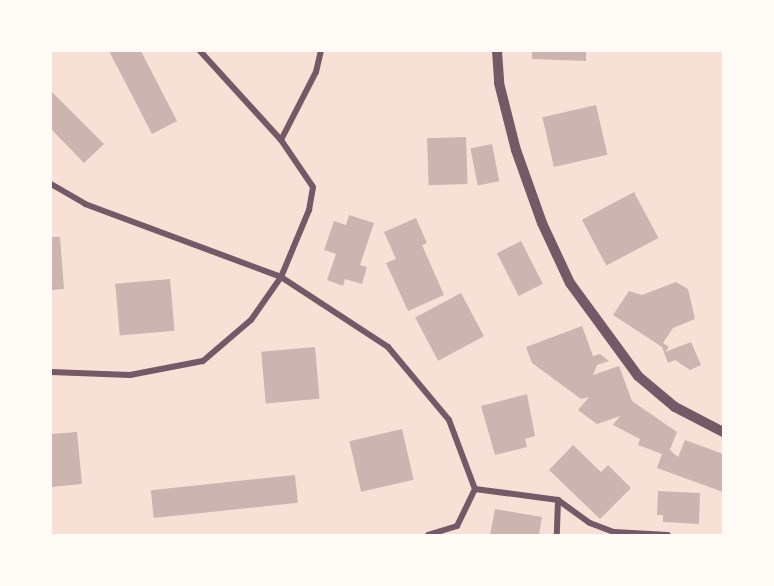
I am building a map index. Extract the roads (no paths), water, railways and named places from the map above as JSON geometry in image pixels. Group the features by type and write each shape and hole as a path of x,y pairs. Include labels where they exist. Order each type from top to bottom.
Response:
{"street":[{"path":"51,372 130,375 202,361 250,320 281,277 309,210 313,186 281,140 200,51"},
{"path":"281,140 316,72 321,51"},
{"path":"497,51 499,83 516,150 542,223 570,283 638,376 675,406 723,432"},
{"path":"51,184 85,204 281,277 388,347 449,420 475,489 457,526 428,535"},
{"path":"475,489 558,500 590,523 614,532 668,535"},
{"path":"557,535 558,500"}]}
